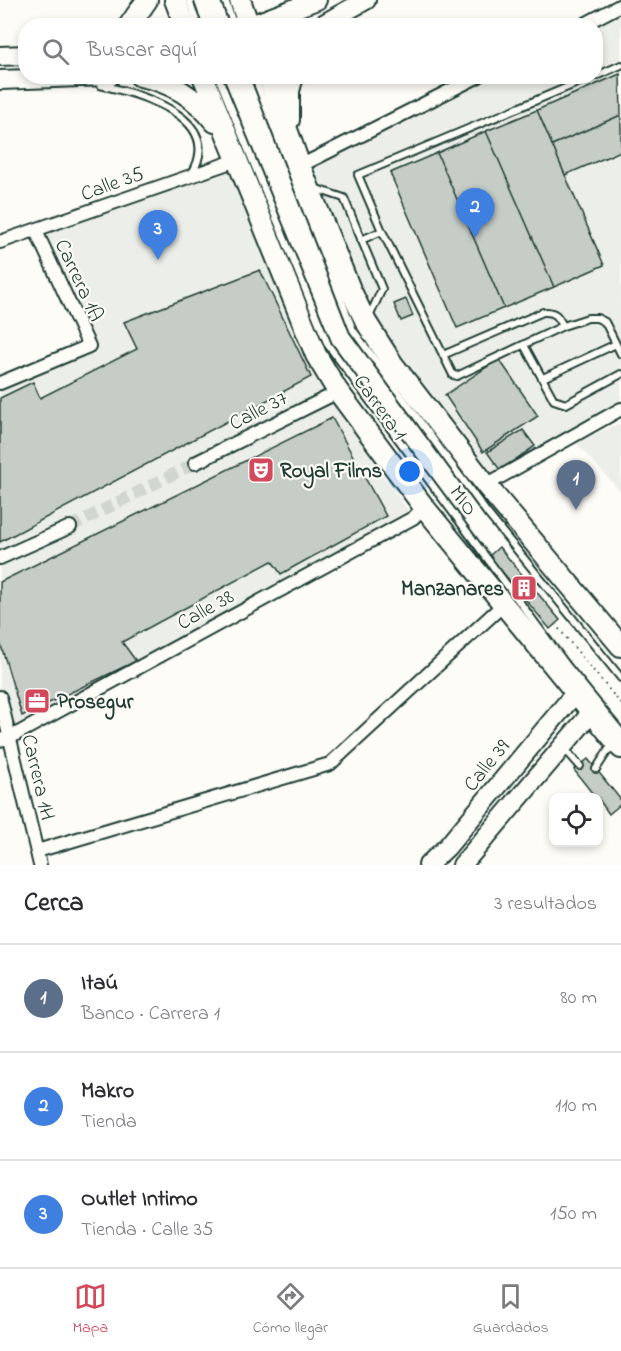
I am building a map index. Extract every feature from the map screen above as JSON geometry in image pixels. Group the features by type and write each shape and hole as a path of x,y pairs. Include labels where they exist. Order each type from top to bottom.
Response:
{"main road":[{"path":"135,18 147,0"},
{"path":"175,0 182,18"},
{"path":"240,0 246,18"},
{"path":"168,84 185,92 203,107 234,152"},
{"name":"Carrera 1","path":"206,84 316,355 337,390 424,507 592,712 619,740"},
{"name":"Carrera 1","path":"271,84 300,166 350,290 366,322 392,363 486,485 621,646"},
{"path":"291,84 288,116 292,141"}],"street":[{"path":"267,18 317,0"},
{"path":"336,18 366,0"},
{"path":"597,18 621,6"},
{"path":"0,56 18,55"},
{"path":"0,80 18,79"},
{"path":"300,166 464,84"},
{"name":"Calle 35","path":"0,242 190,176 234,152"},
{"name":"Carrera 1A","path":"0,382 89,346 36,231"},
{"name":"Calle 37","path":"195,464 330,396 337,390"},
{"path":"486,485 621,409"},
{"name":"Calle 38","path":"5,739 413,518 424,507"},
{"path":"0,558 70,527"},
{"path":"37,851 330,764 504,604"},
{"name":"Calle 39","path":"428,865 447,847 576,692"},
{"name":"Carrera 1H","path":"0,697 5,739 40,865"},
{"path":"447,847 462,865 592,712"}],"lane":[{"path":"189,0 195,18"},
{"path":"225,0 231,18"},
{"path":"603,73 621,65"},
{"path":"96,84 131,92 172,111 186,121 200,140 197,165 190,176"},
{"name":"MIO","path":"221,84 328,345 568,667 619,740"},
{"name":"MIO","path":"257,84 353,330 487,513 621,678"},
{"path":"576,84 358,175 382,231 450,372 457,375 564,326 588,318 597,318 605,322 621,354"},
{"path":"308,186 344,198 381,289 366,322"},
{"path":"361,240 382,231"},
{"path":"443,355 543,312 551,311 557,315 564,326"},
{"path":"543,378 616,344"},
{"path":"524,345 554,400 566,404 621,374"},
{"path":"596,769 619,740"},
{"path":"563,747 580,766"}],"path":[{"path":"555,624 621,704"}],"shaded area":[{"path":"621,5 621,409 486,485 392,363 300,166 465,84 603,84 603,18 595,18","holes":["499,359 537,416 483,452 445,395"]},
{"path":"227,163 309,360 330,396 413,518 11,737 0,697 0,383 89,346 36,231"},
{"path":"621,423 621,492 575,442"}],"building":[{"path":"620,74 621,115 552,145 537,110 597,84 603,84 603,81"},
{"path":"537,110 604,265 554,287 486,131"},
{"path":"621,115 621,151 565,175 552,145"},
{"path":"486,131 554,287 504,308 437,153"},
{"path":"437,153 504,308 457,328 390,173"},
{"path":"260,270 311,377 0,542 0,398 33,382 40,398 137,349 124,322"},
{"path":"406,299 413,316 401,321 394,304"},
{"path":"499,359 538,416 483,452 445,395"},
{"path":"332,418 386,516 281,574 272,561 122,642 136,661 22,716 0,642 0,582"},
{"path":"523,430 535,446 500,470 487,452"},
{"name":"Manzanares","path":"499,547 560,620 550,629 489,556"},
{"path":"588,759 621,800 621,804 609,814 603,805 603,793 592,793 574,770"}],"tunnel":[{"path":"70,527 195,463"}],"place":[{"name":"Makro","path":"475,238"},
{"name":"Outlet Intimo","path":"158,260"},
{"name":"Royal Films","path":"261,470"},
{"name":"Itaú","path":"576,510"},
{"name":"Manzanares","path":"524,588"},
{"name":"Prosegur","path":"37,701"}]}
